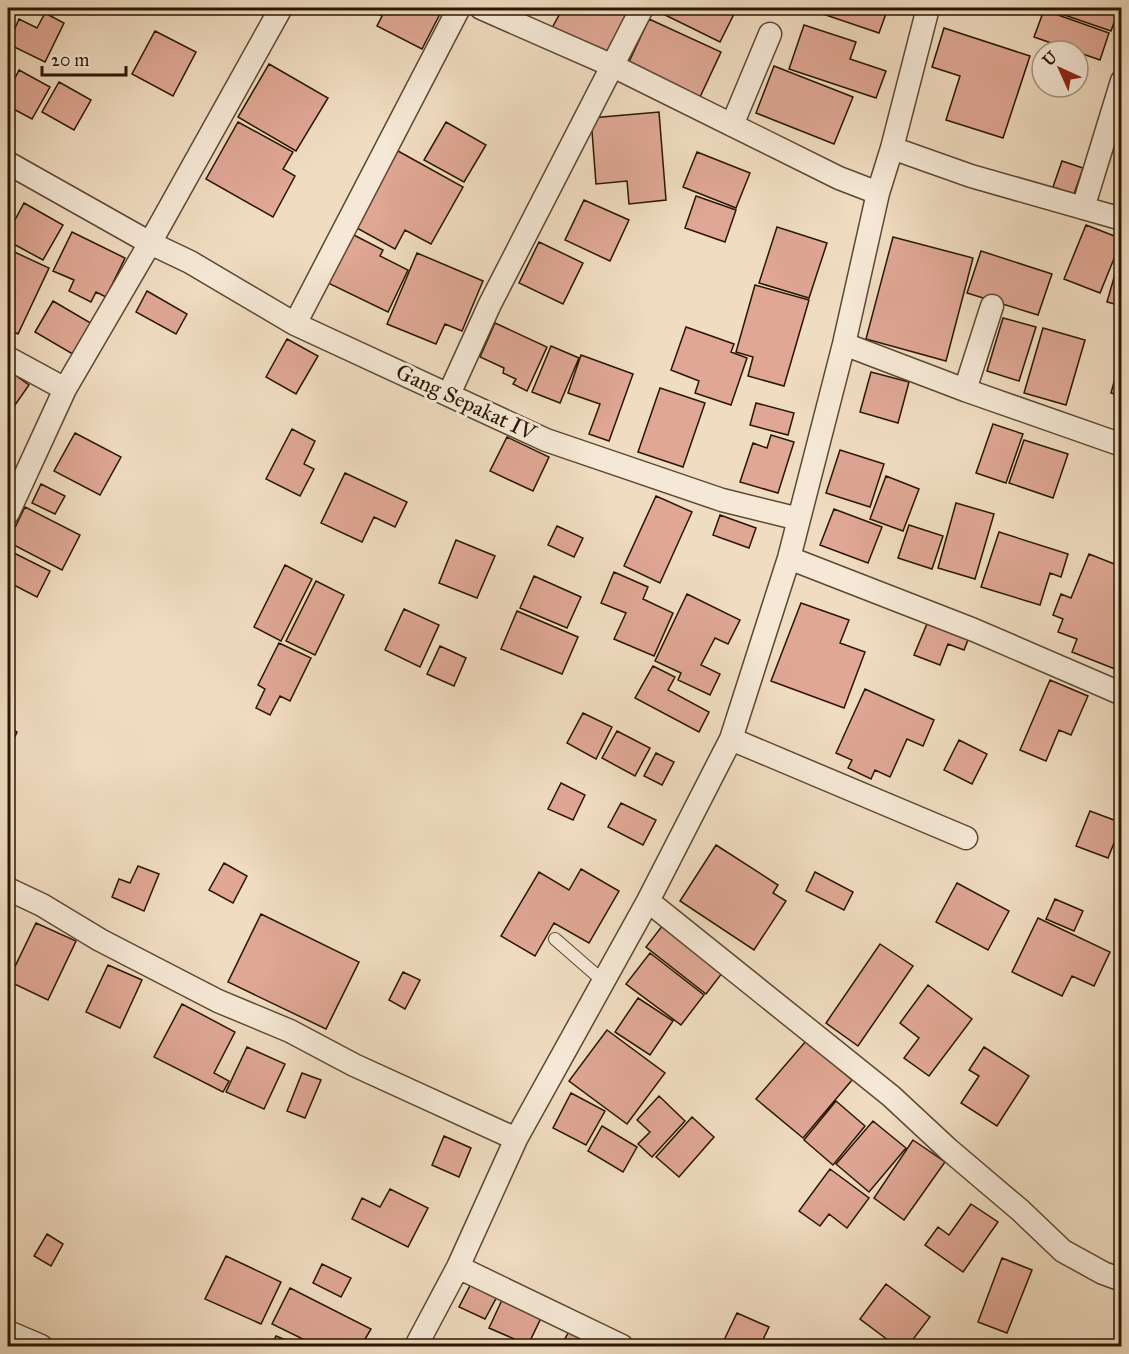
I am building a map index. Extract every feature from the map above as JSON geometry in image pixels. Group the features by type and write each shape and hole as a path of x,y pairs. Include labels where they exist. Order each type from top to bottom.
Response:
{"street":[{"path":"8,513 65,389 150,243 280,8"},
{"path":"295,324 459,8"},
{"path":"481,8 613,66 839,178 878,193"},
{"path":"449,394 490,304 642,8"},
{"path":"416,1347 458,1267 516,1139 602,980 648,901 730,739 789,558 844,344 878,193 928,8"},
{"path":"732,125 770,34"},
{"path":"1083,208 1122,81"},
{"path":"892,148 971,176 1122,219"},
{"name":"Gang Sepakat IV","path":"8,163 150,243 190,262 295,324 546,440 722,500 799,519"},
{"path":"965,390 992,306"},
{"path":"844,344 965,390 1122,445"},
{"path":"8,358 65,389"},
{"path":"789,558 974,630 1120,693"},
{"path":"730,739 966,838"},
{"path":"8,889 42,905 100,940 200,992 516,1139"},
{"path":"648,901 891,1096 1063,1251 1103,1273 1122,1280"},
{"path":"458,1267 622,1347"},
{"path":"8,1332 41,1347"}],"lane":[{"path":"555,939 602,980"}],"building":[{"path":"369,8 443,8 422,49 377,26 382,16"},
{"path":"563,8 625,8 630,10 605,56 552,28"},
{"path":"651,8 737,8 720,42"},
{"path":"808,8 888,8 879,33"},
{"path":"1044,8 1119,8 1111,31"},
{"path":"1044,10 1109,33 1100,60 1090,57 1090,39 1034,37"},
{"path":"45,13 64,23 45,62 8,44 19,19 37,28"},
{"path":"649,19 721,52 700,97 628,64"},
{"path":"804,25 856,42 850,59 886,71 876,98 789,69"},
{"path":"944,28 1030,56 1003,138 946,120 960,76 932,67"},
{"path":"155,31 196,52 173,96 132,74"},
{"path":"269,64 328,98 296,151 238,117"},
{"path":"774,66 853,97 834,144 756,113"},
{"path":"19,70 50,87 32,119 8,106 8,92"},
{"path":"59,82 91,100 74,130 42,112"},
{"path":"659,112 666,200 629,204 627,181 596,184 591,118"},
{"path":"238,122 293,152 283,169 295,176 273,217 206,179"},
{"path":"446,122 486,145 464,182 424,160"},
{"path":"398,151 463,187 431,244 405,230 395,249 355,227"},
{"path":"697,152 750,173 736,208 683,187"},
{"path":"1062,161 1083,168 1074,194 1053,187"},
{"path":"696,196 736,210 725,242 685,228"},
{"path":"584,200 629,220 610,261 565,240"},
{"path":"24,203 63,225 43,260 8,241 8,233"},
{"path":"1086,225 1122,239 1100,293 1064,279"},
{"path":"777,227 827,243 809,298 759,283"},
{"path":"72,232 125,258 106,297 96,292 91,302 69,291 74,280 53,271"},
{"path":"350,233 383,250 380,256 408,270 388,312 326,282"},
{"path":"893,237 973,258 946,361 866,339"},
{"path":"539,242 583,263 563,304 519,283"},
{"path":"8,249 49,268 18,334 8,329"},
{"path":"981,251 1052,274 1038,315 967,293"},
{"path":"417,253 483,281 462,331 445,324 436,344 387,324"},
{"path":"1122,254 1122,306 1107,302"},
{"path":"755,285 809,300 784,386 748,376 753,357 736,352"},
{"path":"147,291 187,314 176,334 136,312"},
{"path":"53,301 94,325 76,356 35,332"},
{"path":"1003,318 1036,327 1019,381 987,371"},
{"path":"495,323 547,347 527,391 513,384 516,379 503,373 504,368 480,357"},
{"path":"686,327 734,344 731,352 747,358 731,405 695,393 699,381 671,370"},
{"path":"1043,328 1085,340 1066,405 1024,393"},
{"path":"287,339 318,356 296,394 266,377"},
{"path":"551,346 579,358 560,403 532,392"},
{"path":"581,355 633,374 609,441 589,434 600,404 568,393"},
{"path":"1122,357 1122,396 1111,393"},
{"path":"8,370 29,385 8,415"},
{"path":"871,372 909,382 898,423 860,412"},
{"path":"660,388 705,403 683,467 638,452"},
{"path":"756,403 794,413 788,435 750,425"},
{"path":"993,424 1023,434 1006,483 976,473"},
{"path":"292,429 315,441 304,464 314,469 300,496 266,479"},
{"path":"75,433 121,457 100,495 54,471"},
{"path":"771,435 794,442 778,493 740,482 753,443 767,448"},
{"path":"507,437 549,457 533,491 490,471"},
{"path":"1024,440 1068,454 1053,498 1009,483"},
{"path":"840,450 884,464 870,507 826,493"},
{"path":"345,473 407,502 395,527 374,517 362,542 321,523"},
{"path":"886,476 919,489 903,531 870,519"},
{"path":"41,484 65,496 55,514 32,503"},
{"path":"656,496 692,512 660,583 624,566"},
{"path":"956,503 994,514 975,579 938,568"},
{"path":"25,507 80,535 62,570 8,542"},
{"path":"834,509 882,527 868,563 820,545"},
{"path":"720,515 756,528 749,548 713,535"},
{"path":"909,525 943,536 932,569 898,558"},
{"path":"557,526 583,538 574,557 548,545"},
{"path":"999,532 1068,554 1061,577 1050,573 1040,605 981,587"},
{"path":"456,540 495,556 477,598 439,583"},
{"path":"8,550 50,571 37,597 8,582"},
{"path":"1089,554 1122,567 1122,653 1115,669 1072,652 1077,639 1058,632 1063,619 1053,615 1061,594 1071,598"},
{"path":"285,565 312,579 281,641 254,627"},
{"path":"614,572 648,587 643,599 673,613 654,656 614,639 626,613 601,603"},
{"path":"534,576 581,597 567,628 520,608"},
{"path":"316,581 344,595 315,655 286,641"},
{"path":"687,594 740,620 728,644 715,638 701,665 720,674 710,695 678,680 681,673 655,661"},
{"path":"801,603 849,620 840,643 865,652 844,708 771,681"},
{"path":"404,609 439,625 420,667 385,650"},
{"path":"517,611 578,637 562,674 501,649"},
{"path":"929,619 970,635 964,650 948,644 940,665 914,655"},
{"path":"279,643 311,658 290,701 280,696 270,715 256,708 265,689 258,685"},
{"path":"440,646 466,658 454,686 427,674"},
{"path":"653,666 675,677 668,690 709,712 699,732 635,698"},
{"path":"1050,680 1088,696 1071,735 1059,730 1046,761 1020,750"},
{"path":"865,689 934,720 923,746 907,739 890,777 875,770 871,779 848,768 852,760 836,753"},
{"path":"583,713 612,727 596,759 567,743"},
{"path":"8,727 17,732 8,752"},
{"path":"617,731 650,748 635,776 602,758"},
{"path":"959,740 987,754 972,784 944,770"},
{"path":"656,753 674,762 662,785 644,776"},
{"path":"561,783 585,795 573,820 548,809"},
{"path":"621,803 656,820 643,845 608,827"},
{"path":"1090,811 1122,823 1108,858 1076,846"},
{"path":"716,845 778,885 773,893 786,901 754,950 680,901"},
{"path":"224,863 247,876 233,903 209,890"},
{"path":"138,866 159,874 144,911 112,897 119,879 130,883"},
{"path":"581,869 619,891 589,943 554,923 535,956 501,936 539,872 569,890"},
{"path":"815,872 853,892 844,910 806,891"},
{"path":"957,883 1009,911 988,950 936,922"},
{"path":"1055,899 1083,911 1074,931 1046,919"},
{"path":"261,914 359,962 326,1029 228,982"},
{"path":"1038,918 1110,952 1094,986 1072,976 1062,996 1012,972"},
{"path":"666,921 726,968 706,994 646,947"},
{"path":"36,923 76,941 48,1000 8,981"},
{"path":"880,944 913,966 858,1046 826,1023"},
{"path":"650,953 704,995 681,1025 626,984"},
{"path":"108,965 142,980 120,1028 86,1012"},
{"path":"403,972 420,980 405,1009 389,1000"},
{"path":"928,985 972,1019 929,1076 904,1058 919,1038 900,1023"},
{"path":"638,998 673,1021 650,1055 615,1032"},
{"path":"182,1004 235,1032 214,1073 229,1081 223,1092 154,1057"},
{"path":"607,1030 665,1073 627,1124 569,1081"},
{"path":"806,1041 852,1080 803,1138 756,1099"},
{"path":"247,1047 285,1064 264,1109 226,1092"},
{"path":"984,1047 1029,1076 997,1126 961,1103 979,1076 969,1070"},
{"path":"302,1073 321,1080 305,1118 287,1111"},
{"path":"571,1093 605,1111 586,1145 553,1128"},
{"path":"659,1096 685,1121 652,1157 638,1144 650,1132 637,1120"},
{"path":"836,1101 865,1126 833,1165 804,1140"},
{"path":"692,1117 714,1137 679,1177 656,1157"},
{"path":"873,1121 906,1148 869,1192 836,1164"},
{"path":"602,1126 637,1147 623,1172 588,1151"},
{"path":"444,1136 471,1148 459,1177 432,1165"},
{"path":"913,1140 945,1162 904,1220 874,1198"},
{"path":"830,1169 869,1198 847,1228 829,1214 820,1226 799,1211"},
{"path":"390,1189 428,1208 408,1247 352,1219 362,1198 380,1207"},
{"path":"971,1204 998,1222 963,1272 925,1245 938,1227 949,1235"},
{"path":"47,1234 63,1244 51,1266 34,1256"},
{"path":"226,1256 281,1282 261,1324 205,1299"},
{"path":"1002,1258 1032,1270 1007,1333 978,1322"},
{"path":"322,1264 351,1278 341,1297 313,1283"},
{"path":"474,1278 500,1291 485,1319 459,1307"},
{"path":"886,1284 930,1317 908,1346 896,1346 860,1319"},
{"path":"290,1288 371,1329 361,1346 317,1346 272,1324"},
{"path":"502,1300 541,1318 528,1345 489,1328"},
{"path":"737,1313 769,1327 760,1346 738,1346 724,1340"},
{"path":"573,1324 600,1339 596,1346 561,1346"},
{"path":"276,1336 300,1346 271,1346"}]}
